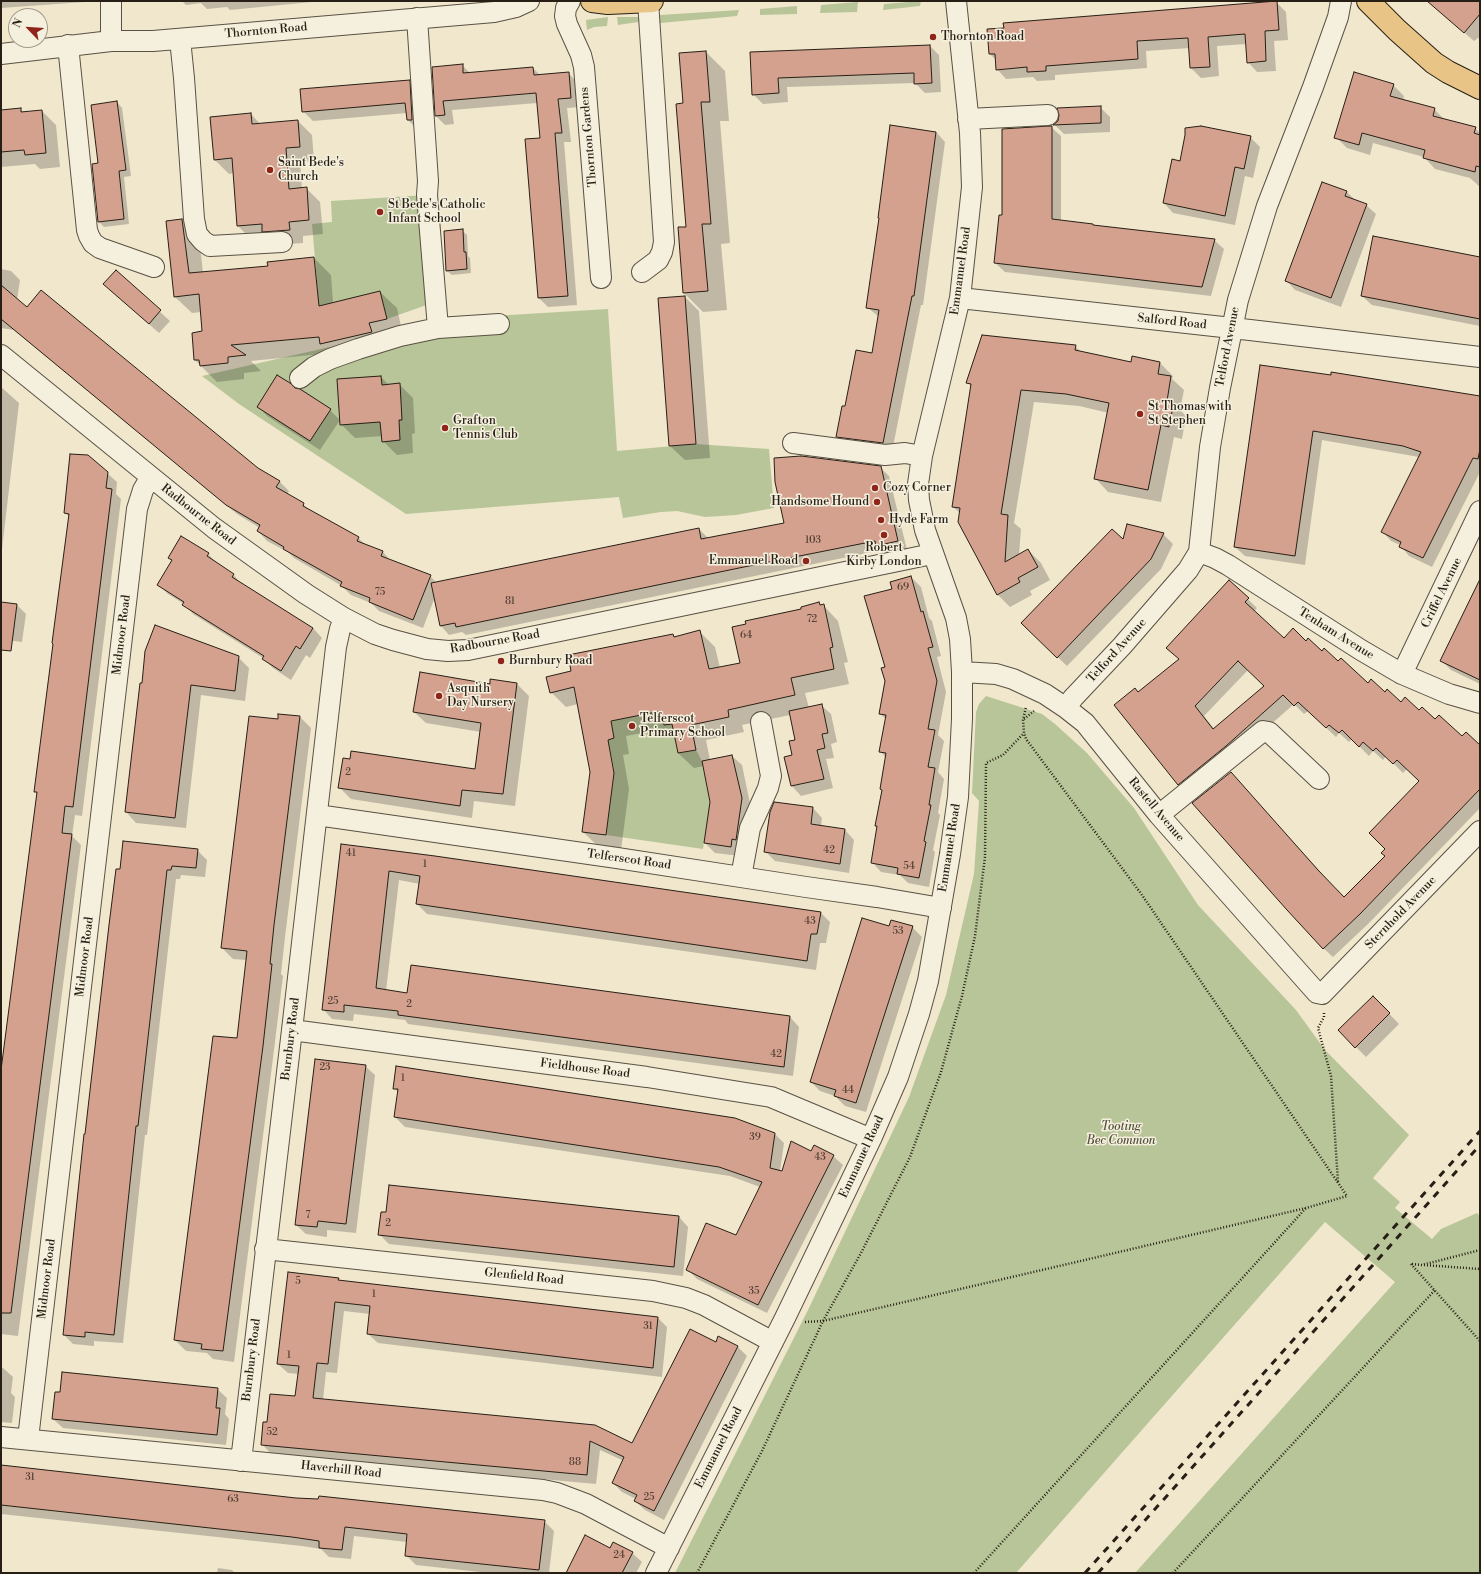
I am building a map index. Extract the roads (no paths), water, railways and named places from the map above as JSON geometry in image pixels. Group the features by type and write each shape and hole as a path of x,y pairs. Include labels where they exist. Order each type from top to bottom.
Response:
{"main road":[{"path":"592,1 608,3 652,1"},
{"path":"1368,1 1396,30 1434,63 1448,72 1480,88"}],"street":[{"path":"111,1 111,41"},
{"name":"Thornton Road","path":"1,54 111,41 180,39 494,12 516,7 529,1"},
{"name":"Thornton Gardens","path":"570,1 566,8 565,16 581,55 584,67 601,278"},
{"path":"642,272 658,260 662,252 664,242 648,1"},
{"name":"Emmanuel Road","path":"656,1573 773,1342 871,1139 898,1076 919,1014 928,981 958,797 962,672 960,639 956,618 932,554 925,530 919,500 918,484 922,456 960,298 972,187 972,159 956,1"},
{"name":"Telford Avenue","path":"1066,708 1073,698 1122,646 1188,570 1199,552 1210,447 1231,328 1246,270 1259,230 1316,80 1338,17 1342,1"},
{"path":"417,18 428,181 427,195 438,328"},
{"path":"180,39 194,219 198,234 203,241 210,246 282,242"},
{"path":"68,45 87,230 89,236 93,243 100,248 154,266"},
{"path":"968,119 1048,115"},
{"name":"Salford Road","path":"960,298 1231,328 1480,358"},
{"path":"300,378 314,367 330,359 400,336 438,328 499,324"},
{"name":"Radbourne Road","path":"1,355 150,478 257,560 344,618 375,634 410,646 448,651 468,650 932,554"},
{"path":"793,443 885,455 905,453 922,456"},
{"name":"Midmoor Road","path":"28,1439 137,509 143,490 150,478"},
{"name":"Criffel Avenue","path":"1402,674 1480,511"},
{"name":"Tenham Avenue","path":"1199,552 1228,565 1348,642 1402,674 1449,694 1480,703"},
{"name":"Burnbury Road","path":"240,1460 292,1030 336,647 344,618"},
{"name":"Rastell Avenue","path":"962,672 996,674 1013,679 1044,694 1066,708 1085,723 1159,815 1308,985 1317,993 1322,994"},
{"path":"741,877 750,828 768,788 771,776 761,722"},
{"path":"1159,815 1263,731 1269,732 1319,779"},
{"name":"Telferscot Road","path":"317,815 877,897 941,908"},
{"name":"Sternhold Avenue","path":"1322,994 1480,831"},
{"name":"Fieldhouse Road","path":"292,1030 647,1077 771,1097 871,1139"},
{"name":"Glenfield Road","path":"265,1249 653,1292 686,1298 704,1305 773,1342"},
{"name":"Haverhill Road","path":"1,1437 543,1490 557,1493 586,1504 669,1548"}],"railway":[{"path":"1085,1573 1480,1131"},
{"path":"1098,1573 1480,1145"}],"place":[{"name":"Thornton Road","path":"933,37"},
{"name":"Saint Bede's Church","path":"270,170"},
{"name":"St Bede's Catholic Infant School","path":"380,212"},
{"name":"St Thomas with St Stephen","path":"1140,414"},
{"name":"Grafton Tennis Club","path":"445,428"},
{"name":"Cozy Corner","path":"875,488"},
{"name":"Handsome Hound","path":"877,502"},
{"name":"Hyde Farm","path":"881,520"},
{"name":"Robert Kirby London","path":"884,535"},
{"name":"Emmanuel Road","path":"806,561"},
{"name":"Burnbury Road","path":"501,661"},
{"name":"Asquith Day Nursery","path":"439,696"},
{"name":"Telferscot Primary School","path":"632,726"}],"park label":[{"name":"Tooting Bec Common","path":"1121,1134"}]}
